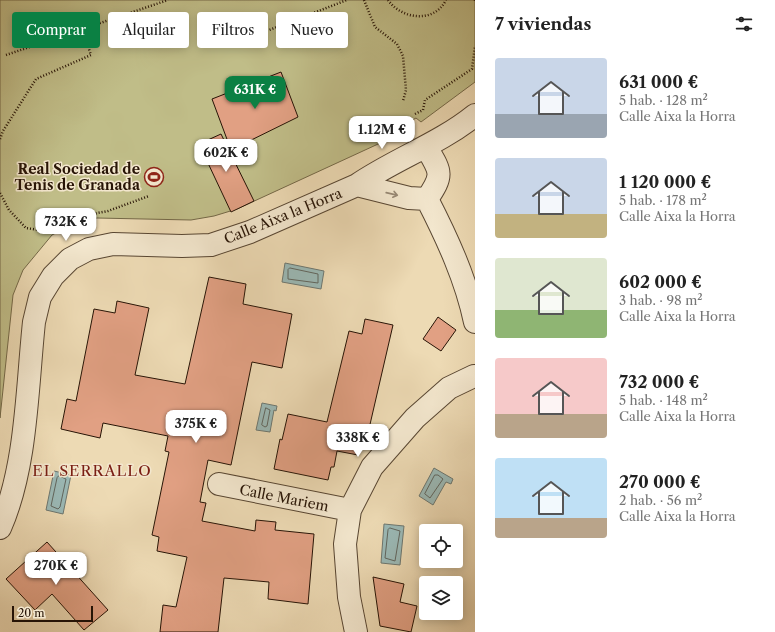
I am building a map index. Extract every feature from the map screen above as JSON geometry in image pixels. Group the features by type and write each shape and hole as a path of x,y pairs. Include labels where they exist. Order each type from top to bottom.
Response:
{"street":[{"name":"Calle Aixa la Horra","path":"0,528 8,511 17,473 34,322 40,297 53,276 70,259 89,249 113,244 182,246 212,245 250,232 357,185 370,176 426,147 475,115"},
{"path":"426,147 439,169 438,183 427,199"},
{"path":"357,185 409,198 427,199"},
{"path":"427,199 450,244 471,302 475,322"},
{"path":"356,632 350,597 345,544 350,510 372,467 414,418 449,388 475,372"},
{"name":"Calle Mariem","path":"219,484 350,510"}],"path":[{"path":"100,23 168,0"},
{"path":"268,30 347,0"},
{"path":"364,0 375,27 397,44 403,56 406,90 403,101"},
{"path":"388,0 392,7 402,13 413,16 425,16 435,11 446,0"},
{"path":"415,114 422,110 425,100 472,69 475,46"},
{"path":"6,55 26,48"},
{"path":"0,139 3,131 36,79 91,55 89,48"},
{"path":"0,193 10,210 26,228 45,231 87,215 108,211 149,196"}],"shaded area":[{"name":"Real Sociedad de Tenis de Granada","path":"0,0 475,0 475,82 421,122 416,118 400,127 402,133 237,209 214,216 191,220 97,218 77,222 52,235 23,270 13,295 0,418"}],"water":[{"path":"285,263 324,271 321,289 282,282"},
{"path":"262,403 277,406 276,411 274,410 270,432 256,430"},
{"path":"434,468 453,479 451,484 446,482 433,505 419,496"},
{"path":"54,471 71,475 63,514 46,510"},
{"path":"384,524 404,526 400,565 381,563"}],"building":[{"path":"281,72 298,117 231,150 212,99"},
{"path":"221,134 254,201 231,212 199,144"},
{"path":"209,277 246,284 243,304 292,314 282,368 252,362 231,465 208,460 200,502 206,503 202,521 255,531 256,520 276,522 275,530 314,534 308,604 268,599 269,582 224,578 218,632 160,632 163,605 176,607 187,557 157,551 159,537 152,535 169,452 165,451 168,436 103,423 100,438 61,429 67,399 76,401 94,309 115,313 117,301 149,308 135,375 185,384"},
{"path":"438,317 456,330 441,351 423,339"},
{"path":"365,319 393,325 365,446 358,455 337,451 334,467 331,467 328,480 274,469 280,439 282,440 288,414 327,422 349,331 362,334"},
{"path":"47,542 108,610 84,630 52,594 35,610 6,579"},
{"path":"373,577 404,584 400,602 417,606 411,632 380,626"}],"place":[{"name":"Real Sociedad de Tenis de Granada","path":"154,177"}],"district":[{"name":"EL SERRALLO","path":"92,470"}]}
